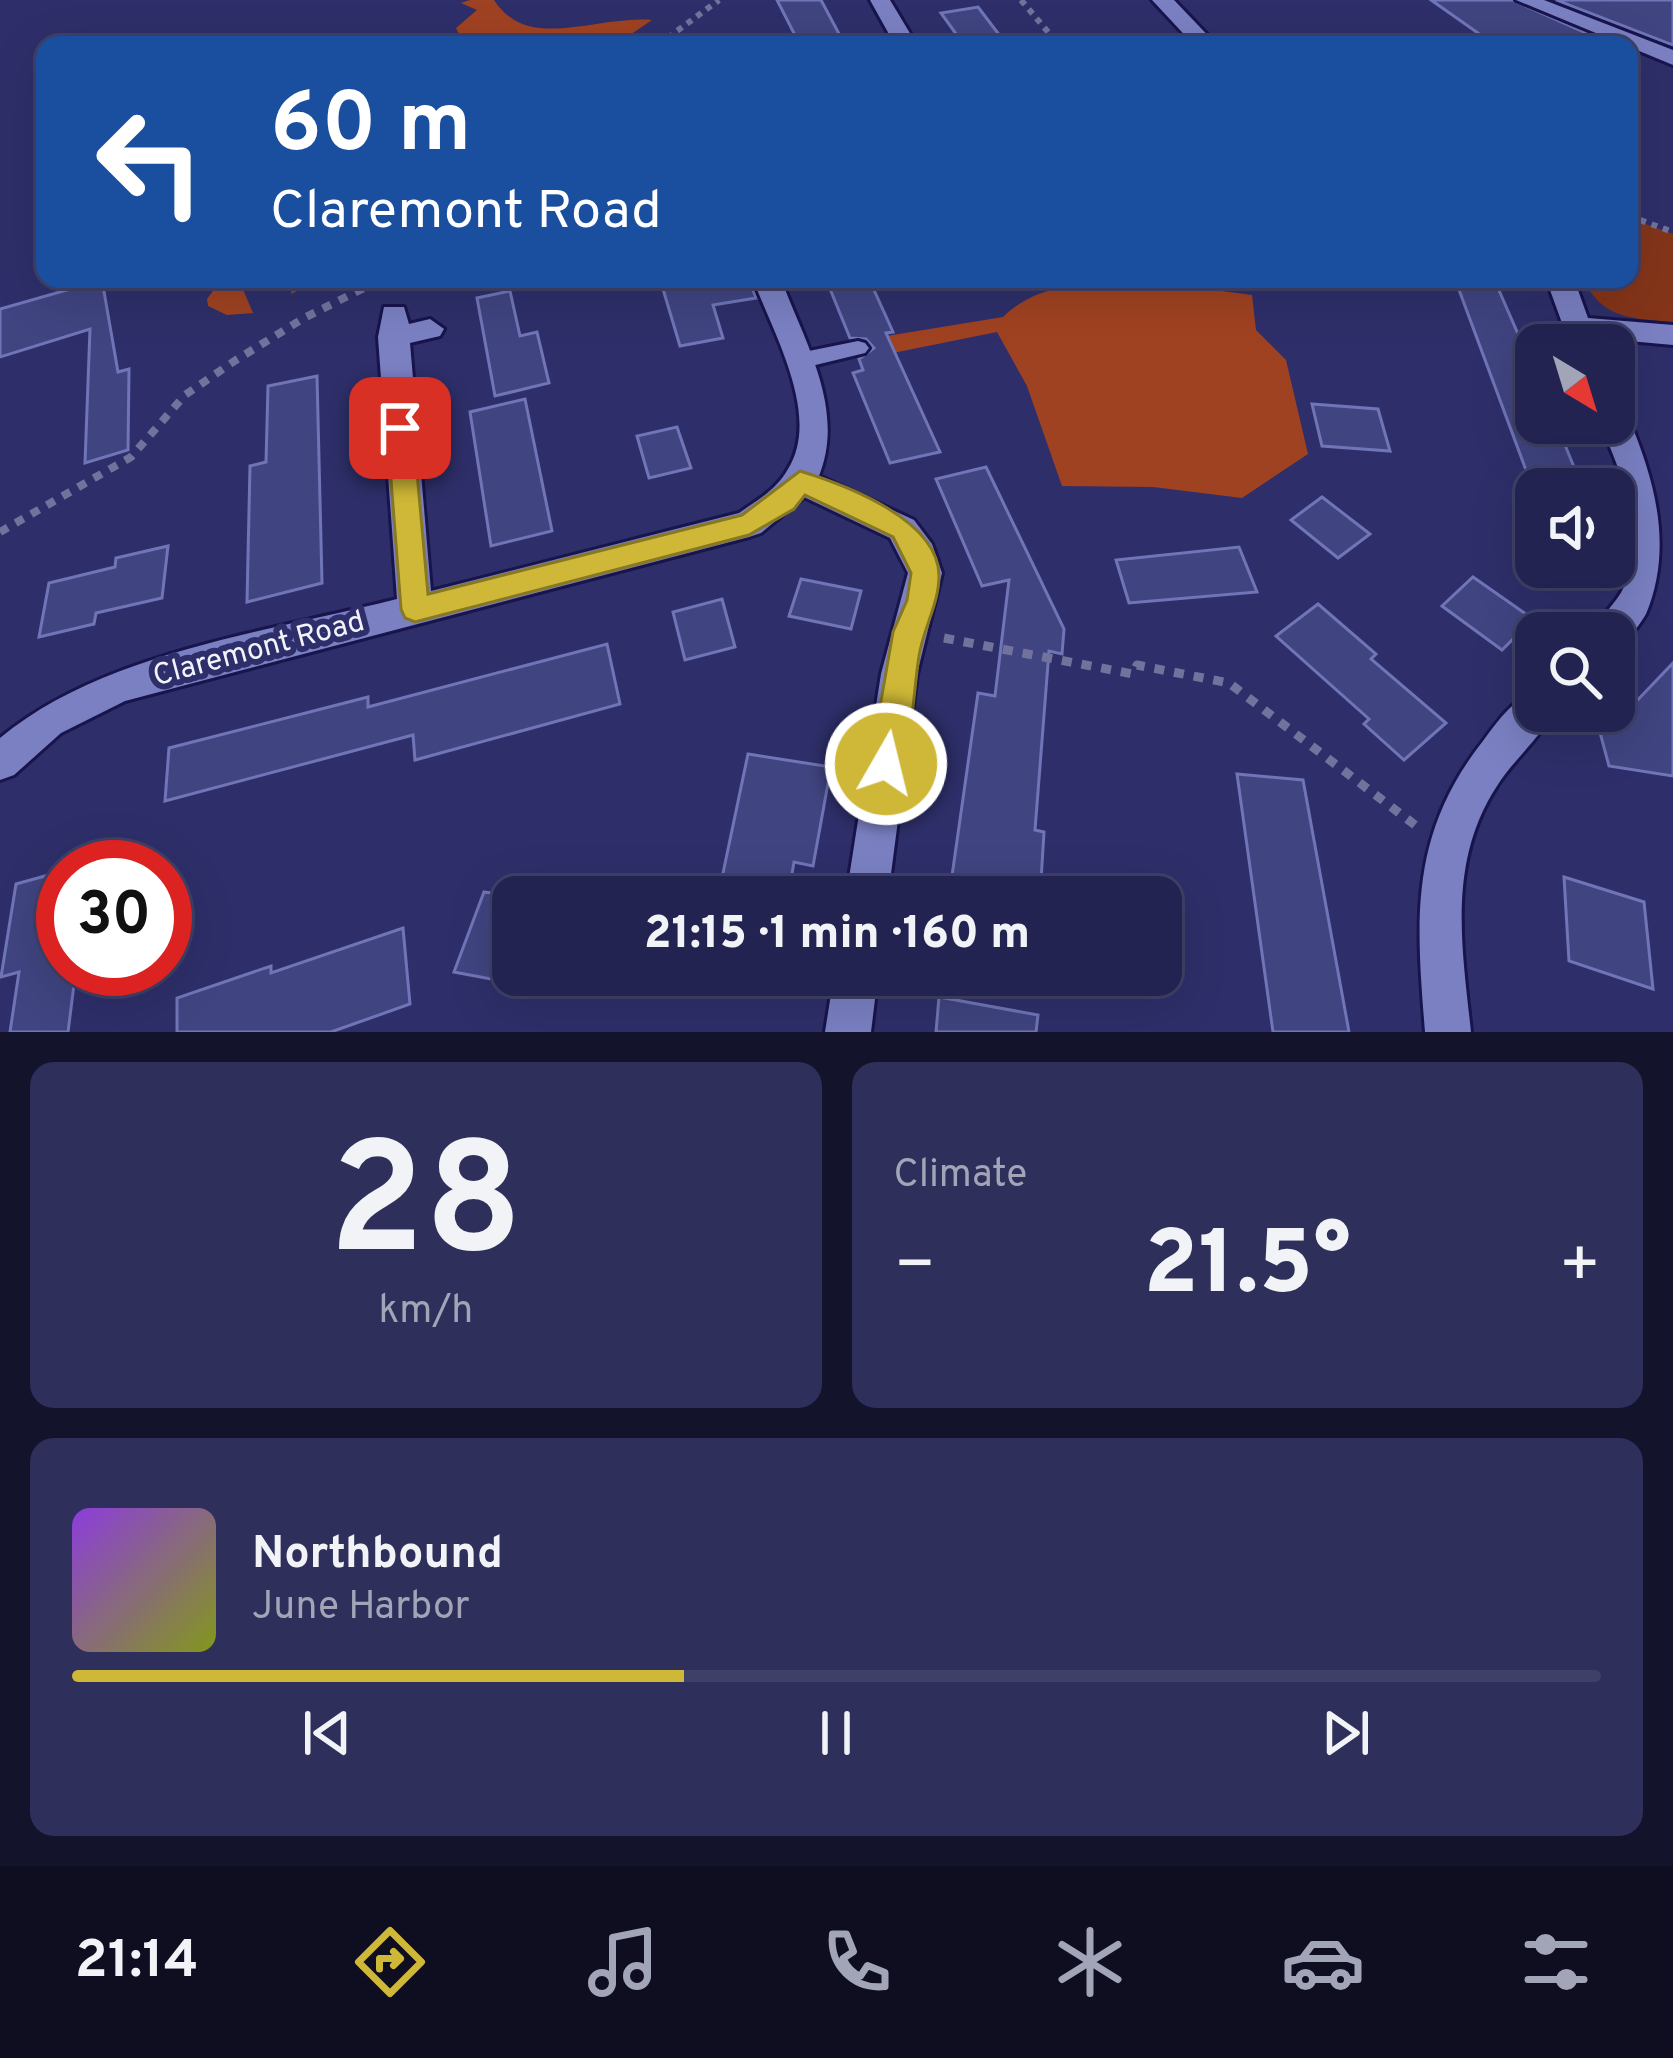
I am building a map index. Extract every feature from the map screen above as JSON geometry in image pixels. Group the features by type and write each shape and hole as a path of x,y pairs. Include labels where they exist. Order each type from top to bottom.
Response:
{"street":[{"path":"880,0 901,36"},
{"path":"1162,0 1197,36"},
{"path":"1526,0 1607,36"},
{"path":"1638,49 1673,58"},
{"path":"770,288 800,361 817,420 815,453 800,481 902,529 920,554 925,573 922,600 908,632 870,876"},
{"path":"1562,288 1576,324"},
{"path":"415,609 393,325 430,329"},
{"path":"1635,335 1673,335"},
{"path":"1623,444 1649,513 1649,553 1641,592 1626,612"},
{"name":"Claremont Road","path":"0,762 47,722 118,686 749,524 785,502 800,481"},
{"path":"1448,1032 1442,952 1447,845 1476,785 1517,732"},
{"path":"848,1032 853,996"}],"lane":[{"path":"800,361 858,349"}],"path":[{"path":"670,36 719,0"},
{"path":"1021,0 1051,36"},
{"path":"1638,219 1673,232"},
{"path":"0,532 130,457 185,395 236,360 304,318 368,288"},
{"path":"908,632 1133,674 1137,664 1229,683 1393,812 1447,845"}],"shaded area":[{"path":"494,0 508,16 544,28 652,20 628,36 460,36 456,28 477,10 461,3"},
{"path":"1638,221 1673,234 1673,322 1620,314 1589,288 1638,288"},
{"path":"215,288 242,288 253,313 227,315 208,306"},
{"path":"1064,288 1199,288 1252,295 1256,330 1286,360 1308,454 1242,498 1153,487 1062,486 1027,386 997,332 863,359 856,341 1003,317 1043,293"}],"building":[{"path":"777,0 821,0 840,36 795,36"},
{"path":"1431,0 1512,0 1593,36 1482,36"},
{"path":"1556,0 1673,0 1673,45"},
{"path":"978,7 1000,36 958,36 941,13"},
{"path":"74,288 103,288 118,372 129,369 128,450 85,463 90,329 0,357 0,309"},
{"path":"663,288 752,288 756,298 713,305 723,338 680,346"},
{"path":"830,288 873,288 893,332 886,333 940,452 890,463 853,373 863,370 859,359 874,348 866,339 850,338"},
{"path":"1458,288 1498,288 1515,327 1515,441"},
{"path":"510,291 520,336 537,332 549,383 495,396 477,298"},
{"path":"317,376 322,583 247,602 250,466 266,462 268,386"},
{"path":"525,399 552,531 491,546 470,412"},
{"path":"1312,404 1378,409 1390,451 1322,446"},
{"path":"677,427 691,468 649,478 637,436"},
{"path":"1516,444 1565,444 1574,468 1525,468"},
{"path":"986,467 1064,629 1062,654 1049,651 1035,830 1044,832 1041,876 952,876 978,693 995,696 1009,580 982,586 936,479"},
{"path":"1322,497 1370,534 1338,558 1291,520"},
{"path":"168,546 162,598 96,613 94,624 39,637 49,583 115,567 116,558"},
{"path":"1239,547 1257,592 1129,603 1116,560"},
{"path":"1473,577 1523,612 1515,612 1515,637 1502,650 1442,606"},
{"path":"801,579 861,591 851,629 789,616"},
{"path":"722,599 735,647 685,660 673,612"},
{"path":"1318,604 1376,654 1371,659 1446,723 1404,760 1364,724 1369,719 1276,636"},
{"path":"607,644 620,704 415,760 413,735 165,801 169,748 368,697 368,707"},
{"path":"1673,663 1673,776 1609,766 1600,732 1635,732 1635,703"},
{"path":"748,754 831,767 813,866 794,862 792,876 722,876"},
{"path":"1237,774 1303,780 1349,1032 1273,1032"},
{"path":"1564,877 1644,902 1653,989 1569,961"},
{"path":"36,878 36,996 73,996 68,1032 10,1032 19,972 1,977 16,884"},
{"path":"484,892 492,893 492,979 454,972"},
{"path":"403,928 410,1004 331,1032 177,1032 177,998 271,966 271,973"},
{"path":"939,997 1038,1015 1036,1032 936,1032"}],"route":[{"path":"400,428 415,609 749,524 785,502 800,481 902,529 920,554 925,573 922,600 908,632 899,674 886,764"}]}
